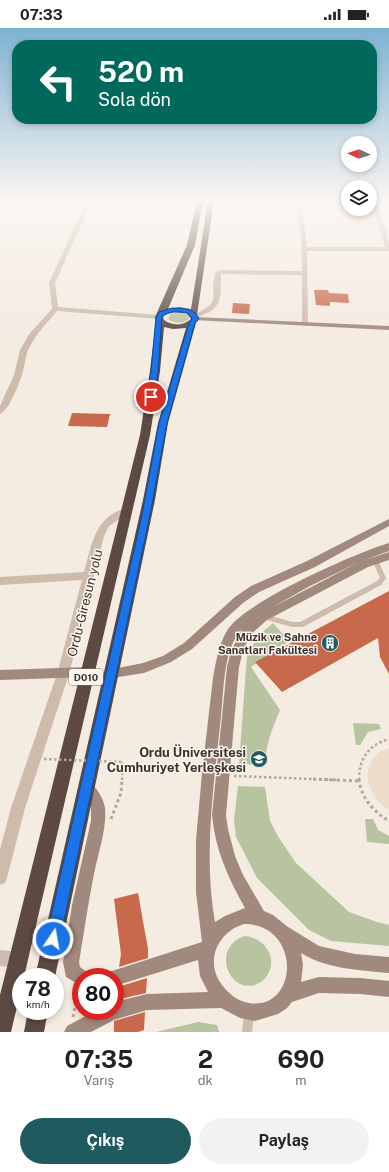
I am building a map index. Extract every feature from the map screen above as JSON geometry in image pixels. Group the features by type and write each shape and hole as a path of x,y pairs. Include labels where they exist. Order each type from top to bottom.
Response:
{"highway":[{"name":"Ordu-Giresun yolu","path":"1,1032 145,435 155,371 160,317 190,248"},
{"name":"D010","path":"47,968 149,500 163,423 194,318 204,248"},
{"path":"178,309 184,310 194,318 183,326 171,326 160,317 178,309"},
{"path":"34,1032 36,1020"}],"street":[{"path":"0,412 3,409 18,375 24,350 33,335 55,309 52,283 68,248"},
{"path":"306,324 304,249 388,249"},
{"path":"194,318 209,310 216,303 218,273 305,273"},
{"path":"55,309 160,317"},
{"path":"194,318 389,328"},
{"path":"0,878 18,808 63,674 99,536 105,524 126,511"},
{"path":"112,673 144,668 167,659 188,646 239,600 255,590 311,564 389,522"},
{"path":"284,933 292,947 296,964 294,980 287,995 277,1006 264,1012 249,1013 235,1008 223,1000 213,987 208,973 207,957 209,945 203,886 205,802 222,665 228,642 233,631 239,624 266,604 348,563 380,549 389,547"},
{"path":"259,917 240,885 226,855 220,833 219,815 233,667 237,651 246,632 263,617 375,560 389,556"},
{"path":"0,581 88,576"},
{"path":"0,675 88,672"},
{"path":"72,971 70,962 80,904 98,821 98,806 87,787"},
{"path":"124,975 209,945 218,930 230,920 244,916 259,917 273,923 284,933 316,953 355,962 389,965"},
{"path":"0,958 18,960"},
{"path":"287,995 319,985 360,986 389,989"},
{"path":"73,1032 110,1012 147,1002 223,1000"}],"lane":[{"path":"263,617 273,618 295,626 301,625 379,584 384,578 376,566 375,560"},
{"path":"247,1032 249,1013"}],"path":[{"path":"389,739 373,746 364,755 358,767 358,781 364,797 375,811 389,821"},
{"path":"44,759 123,762 121,793"},
{"path":"223,776 358,781"}],"green space":[{"path":"180,312 187,314 189,319 178,323 168,319 170,314"},
{"path":"273,623 289,641 251,667 280,710 268,743 265,765 239,764 247,655 259,635"},
{"path":"353,723 379,724 381,729 368,732 360,745 356,745"},
{"path":"238,786 265,787 270,821 279,838 296,863 349,912 389,925 389,946 331,941 309,930 257,878 236,837 234,820"},
{"path":"365,819 373,819 378,830 389,836 389,844 367,842"},
{"path":"244,936 251,937 262,943 271,959 271,965 266,977 259,983 249,986 240,984 233,978 228,970 226,961 228,951 233,942"},
{"path":"198,1022 217,1025 219,1032 156,1032"}],"shaded area":[{"path":"389,748 389,810 382,805 373,794 368,782 368,770 372,760 380,752"}],"building":[{"path":"314,290 328,290 329,293 348,294 349,303 330,302 330,306 316,305"},
{"path":"233,303 250,304 249,314 232,313"},
{"path":"72,413 110,414 107,427 68,426"},
{"name":"Müzik ve Sahne Sanatları Fakültesi","path":"389,591 389,674 380,657 378,638 282,692 255,662"},
{"path":"138,893 148,949 148,958 119,967 121,954 114,899"},
{"path":"147,978 146,993 124,998 124,985"},
{"path":"145,1012 144,1030 138,1032 114,1032 114,1021 124,1020 124,1018"}],"place":[{"name":"Müzik ve Sahne Sanatları Fakültesi","path":"330,643"},
{"name":"Ordu Üniversitesi Cumhuriyet Yerleşkesi","path":"259,759"}],"route":[{"path":"53,939 146,515 163,423 176,373 192,323 195,319 194,314 190,312 178,309 166,311 159,317 160,321 151,397"}]}
